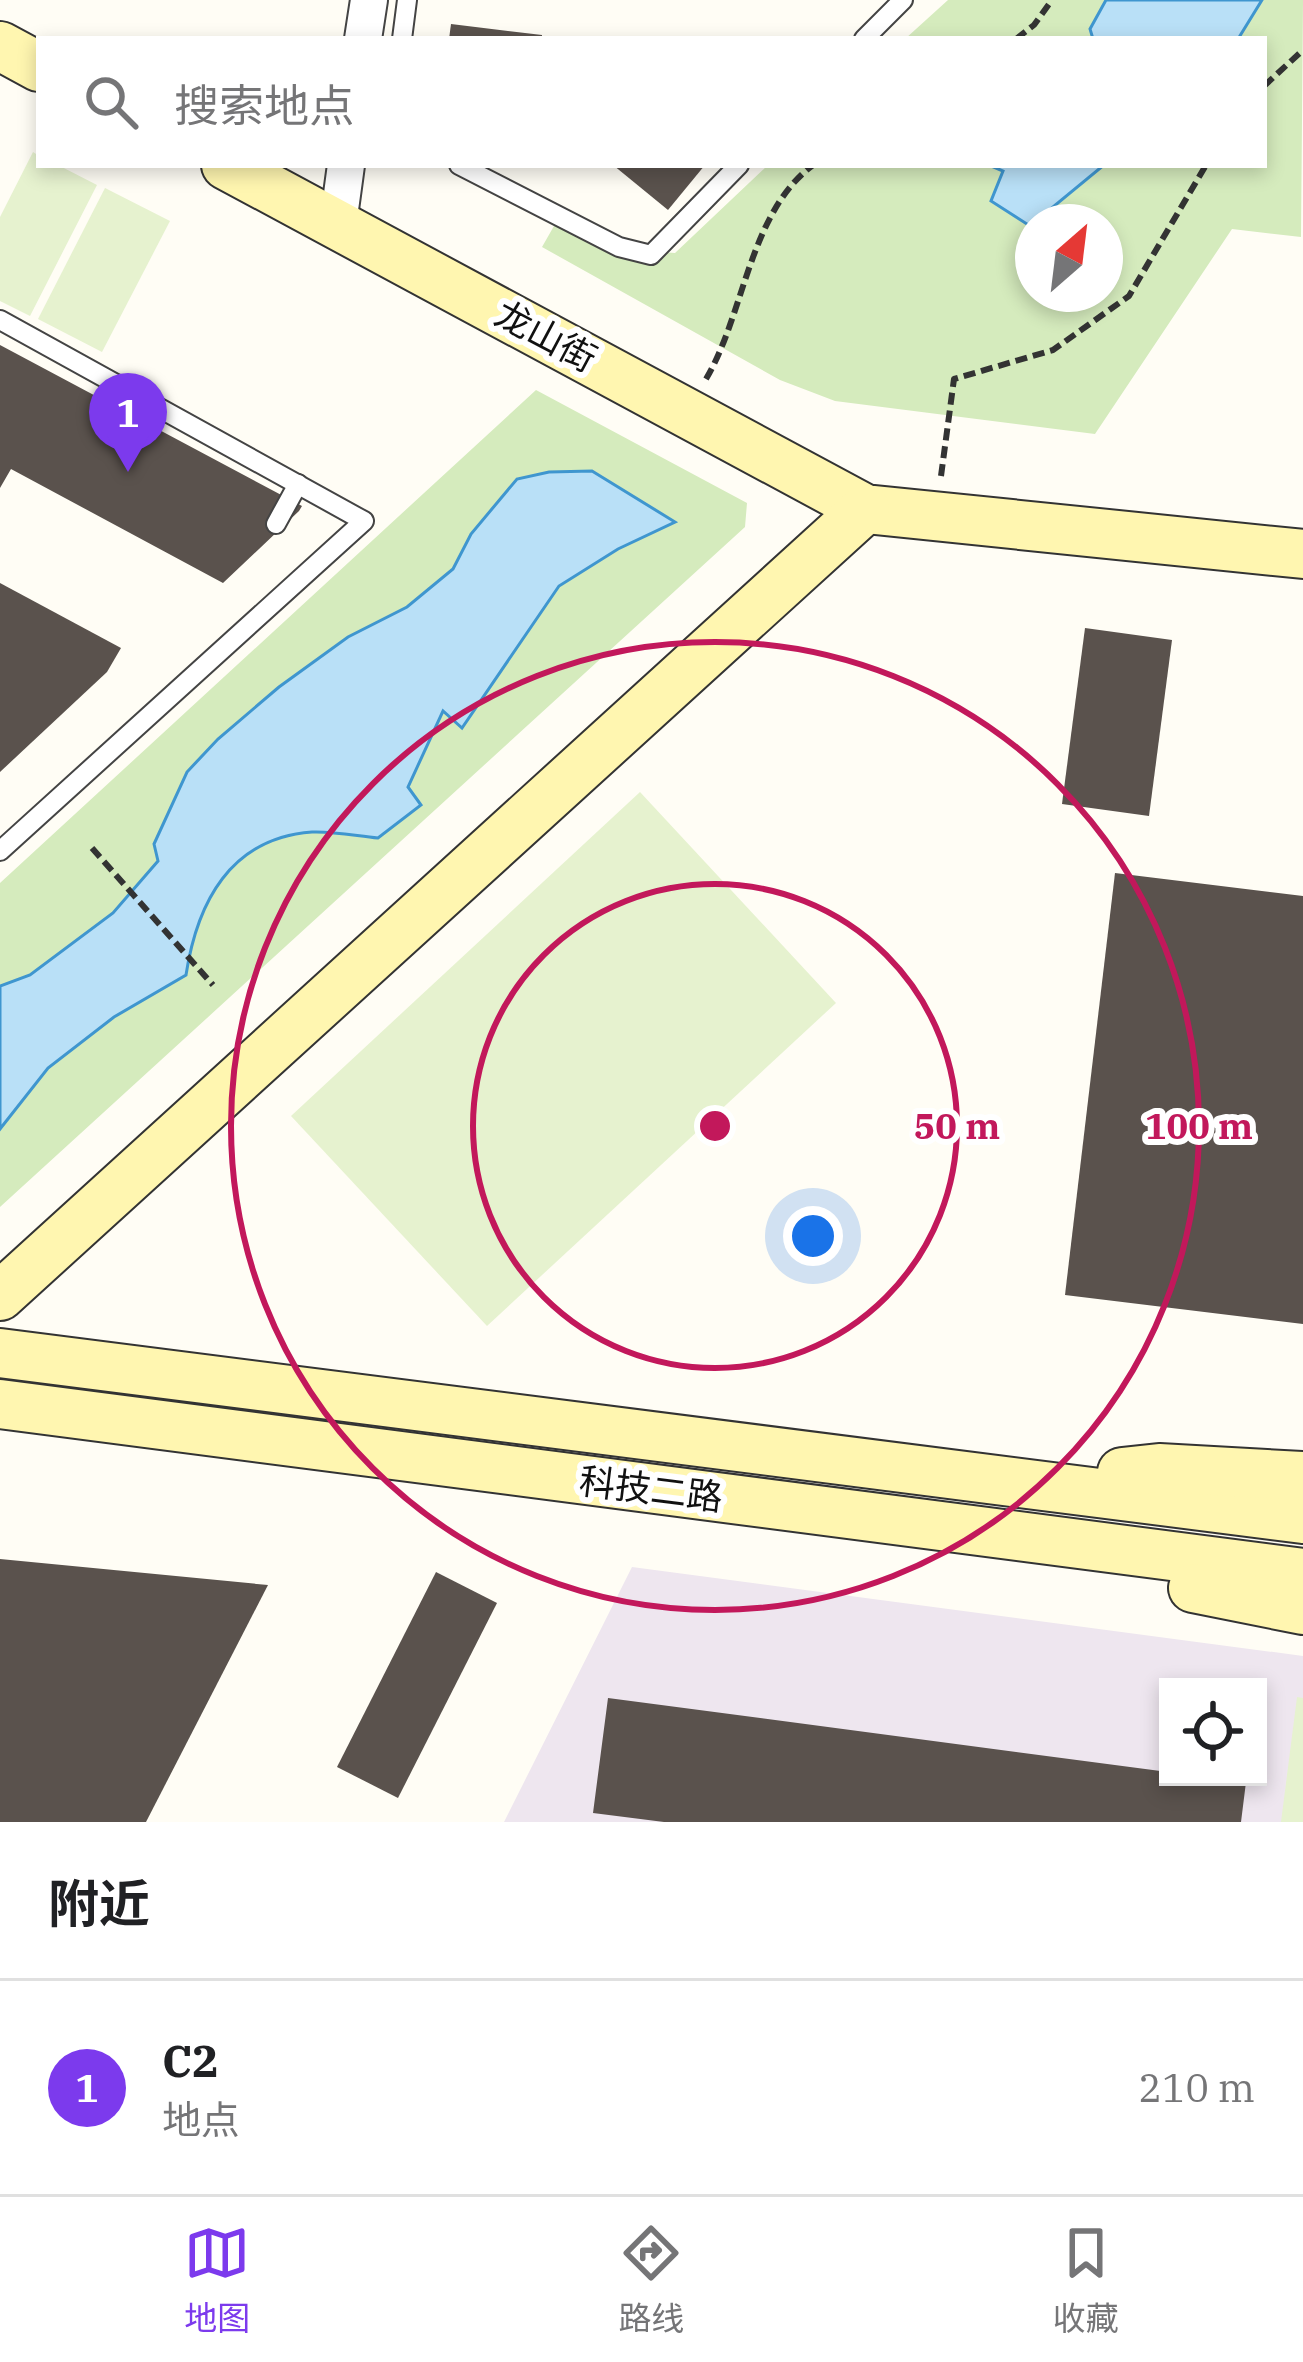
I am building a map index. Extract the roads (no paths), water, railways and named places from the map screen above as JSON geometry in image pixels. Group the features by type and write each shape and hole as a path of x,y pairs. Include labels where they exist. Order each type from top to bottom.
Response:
{"street":[{"path":"363,36 369,0"},
{"path":"0,46 36,65"},
{"name":"龙山街","path":"232,168 865,509"},
{"path":"338,224 346,168"},
{"path":"0,1296 865,509 1303,554"},
{"name":"科技二路","path":"0,1353 1303,1519"},
{"name":"科技二路","path":"0,1404 1303,1573"},
{"path":"1025,1481 1159,1468 1303,1476"},
{"path":"1021,1537 1165,1582 1303,1610"}],"lane":[{"path":"402,36 407,0"},
{"path":"867,36 903,0"},
{"path":"465,168 619,247 651,255 737,168"},
{"path":"0,320 364,520 0,851"},
{"path":"276,524 298,484"}],"water":[{"path":"1106,0 1262,0 1240,36 1092,36 1090,29"},
{"path":"996,168 1100,168 1057,204 1015,204 1015,216 991,201 1003,171"},
{"path":"592,471 675,522 618,549 559,586 462,728 443,711 408,787 421,805 378,838 312,832 283,837 239,861 209,900 186,975 114,1017 48,1068 0,1129 0,986 30,975 113,913 158,861 154,844 187,772 279,687 348,637 407,607 453,569 471,534 517,479"}],"place":[{"name":"C2","path":"128,472"}]}
